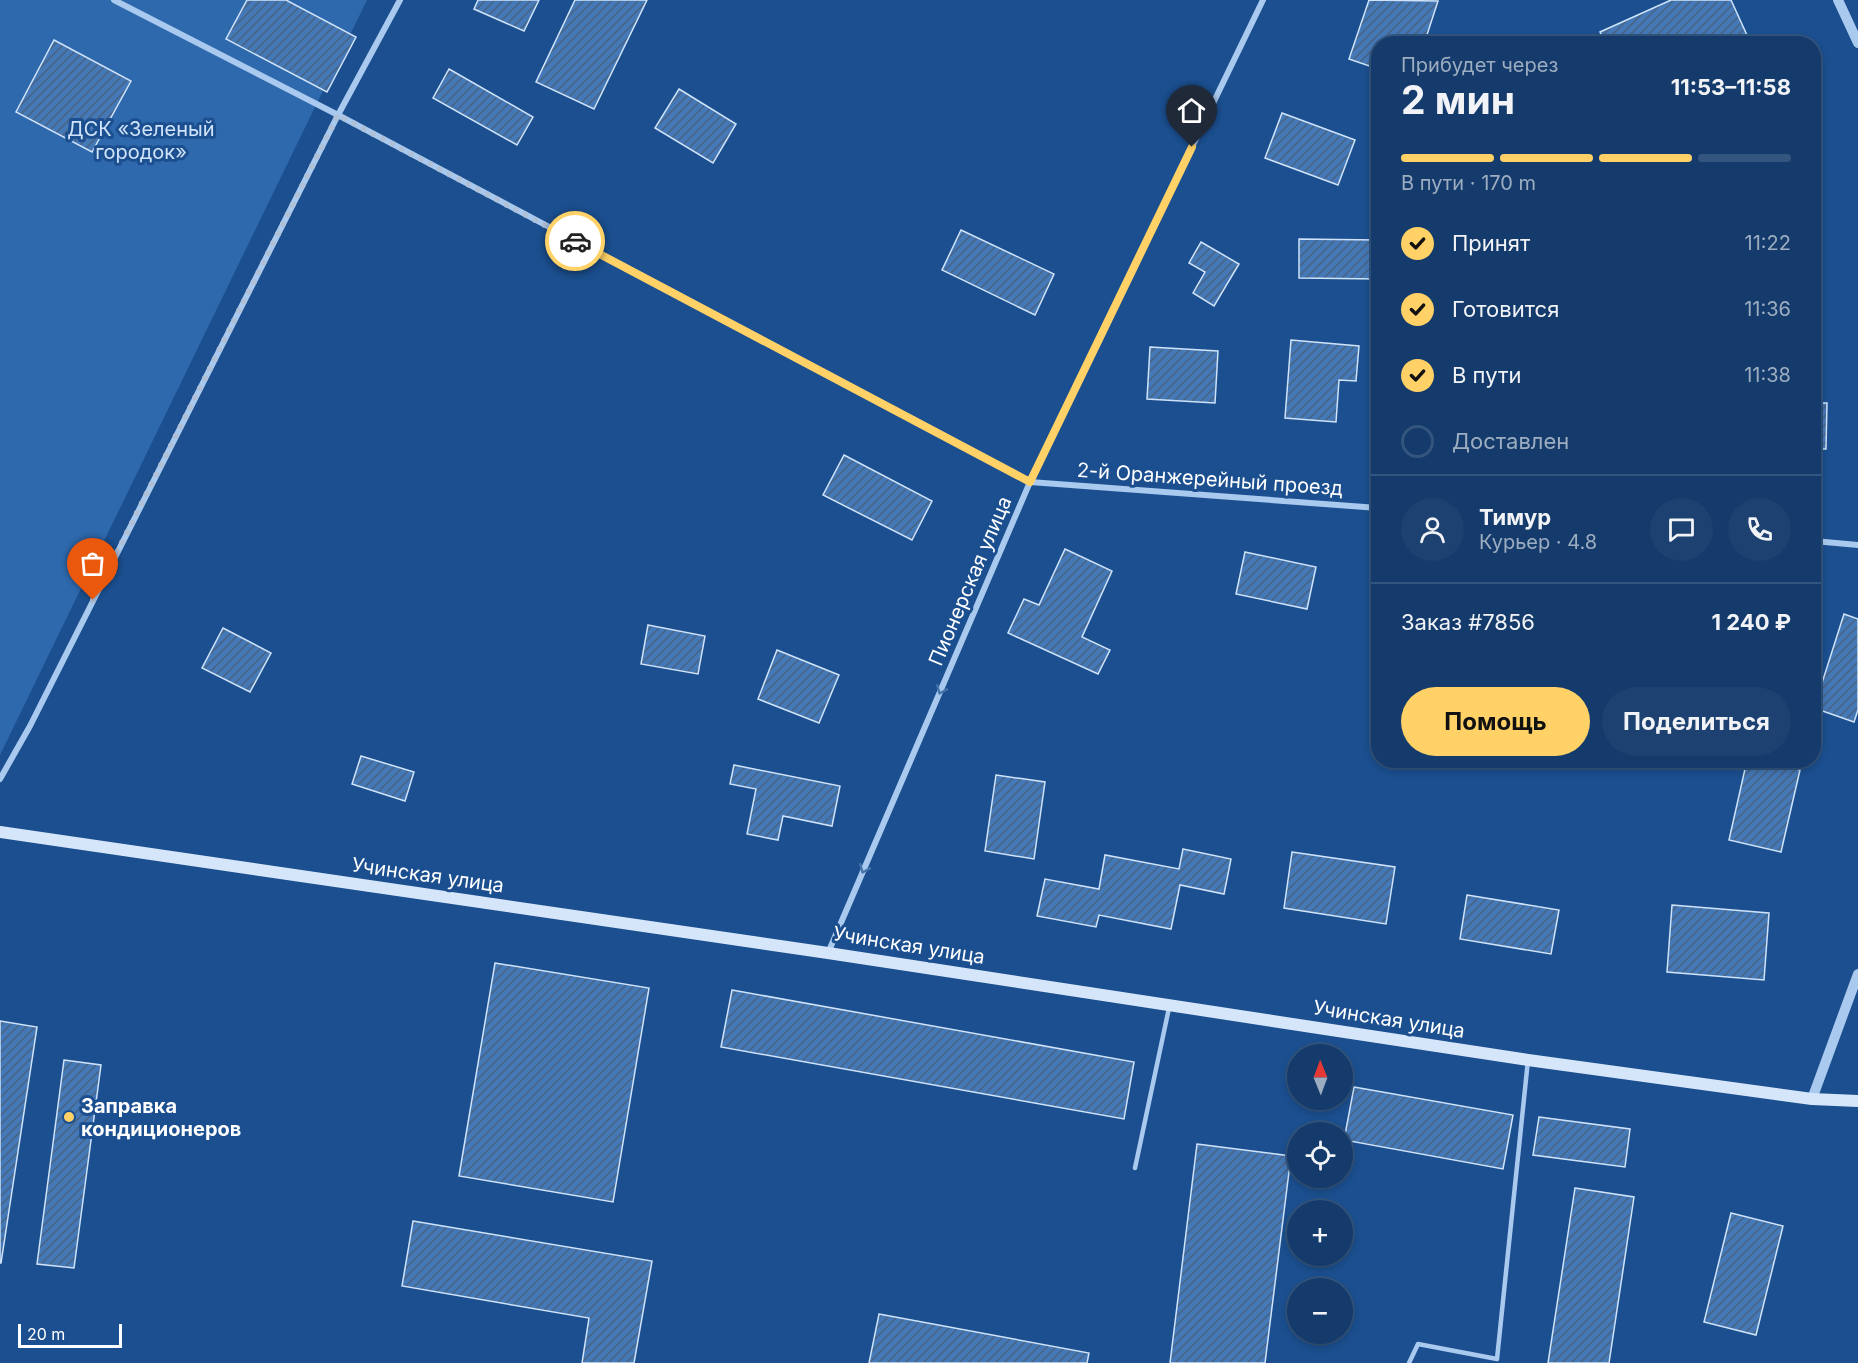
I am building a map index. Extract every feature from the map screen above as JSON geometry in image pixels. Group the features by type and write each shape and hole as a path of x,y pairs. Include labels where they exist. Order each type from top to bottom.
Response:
{"main road":[{"name":"Учинская улица","path":"0,832 828,953 1528,1060 1812,1099 1858,1101"}],"street":[{"name":"2-й Оранжерейный проезд","path":"114,0 338,115 1030,482 1371,507"},
{"path":"0,779 30,726 338,115 400,0"},
{"name":"Пионерская улица","path":"828,953 1030,482 1263,0"},
{"path":"1838,0 1858,43"},
{"path":"1821,542 1858,545"},
{"path":"1812,1099 1858,974"}],"lane":[{"path":"1135,1168 1170,1005"},
{"path":"1409,1363 1418,1344 1497,1359 1528,1060"}],"green space":[{"name":"ДСК «Зеленый городок»","path":"0,0 367,0 0,755"}],"building":[{"path":"247,0 286,0 356,37 327,92 226,39"},
{"path":"478,0 539,0 524,31 474,9"},
{"path":"575,0 647,0 594,109 536,82"},
{"path":"1369,0 1438,1 1427,36 1371,36 1371,67 1349,59"},
{"path":"1671,0 1731,0 1747,36 1602,36 1600,32"},
{"path":"54,40 131,81 92,152 16,112"},
{"path":"449,69 533,117 517,145 433,98"},
{"path":"679,89 736,124 713,163 655,128"},
{"path":"1282,113 1355,140 1338,185 1265,158"},
{"path":"961,230 1054,274 1035,315 942,270"},
{"path":"1299,239 1371,240 1371,279 1299,278"},
{"path":"1201,242 1239,264 1214,306 1193,293 1205,272 1189,263"},
{"path":"1291,340 1359,346 1356,381 1339,380 1336,422 1285,418"},
{"path":"1150,347 1218,351 1215,403 1147,399"},
{"path":"1821,403 1827,403 1826,449 1821,449"},
{"path":"844,455 932,501 912,540 823,495"},
{"path":"1065,549 1112,571 1082,637 1110,650 1098,674 1008,633 1024,599 1039,605"},
{"path":"1245,552 1316,567 1307,609 1236,594"},
{"path":"1844,614 1858,619 1858,710 1854,722 1821,710 1821,686"},
{"path":"648,625 705,636 698,674 641,664"},
{"path":"223,628 271,653 250,692 202,668"},
{"path":"777,650 839,675 819,723 758,699"},
{"path":"361,756 414,772 405,801 352,784"},
{"path":"734,765 840,786 832,826 783,816 778,840 747,834 756,789 730,784"},
{"path":"1745,768 1800,770 1781,852 1729,840"},
{"path":"996,775 1045,782 1034,859 985,851"},
{"path":"1183,849 1231,859 1224,894 1180,885 1171,929 1099,915 1096,927 1037,916 1045,879 1099,889 1105,855 1179,869"},
{"path":"1292,852 1395,867 1386,924 1284,908"},
{"path":"1467,895 1559,910 1551,954 1460,939"},
{"path":"1672,905 1769,913 1764,980 1667,972"},
{"path":"495,963 649,988 613,1202 459,1176"},
{"path":"732,990 1134,1062 1124,1119 721,1047"},
{"path":"0,1021 37,1027 1,1263 0,1263"},
{"path":"64,1060 101,1065 74,1268 37,1264"},
{"path":"1354,1087 1513,1115 1503,1169 1353,1142 1353,1122 1347,1122 1350,1110 1353,1110"},
{"path":"1539,1117 1630,1129 1625,1167 1533,1155"},
{"path":"1197,1144 1287,1155 1287,1188 1265,1363 1170,1363"},
{"path":"1575,1188 1634,1197 1609,1363 1548,1363"},
{"path":"1731,1213 1783,1226 1756,1335 1704,1322"},
{"path":"413,1221 652,1261 634,1363 582,1363 589,1318 402,1286"},
{"path":"879,1314 1089,1353 1087,1363 869,1363"}],"way so far":[{"path":"93,600 338,115 575,241"}],"place":[{"name":"Заправка кондиционеров","path":"69,1117"}],"route":[{"path":"575,241 1030,482 1192,147"}]}
